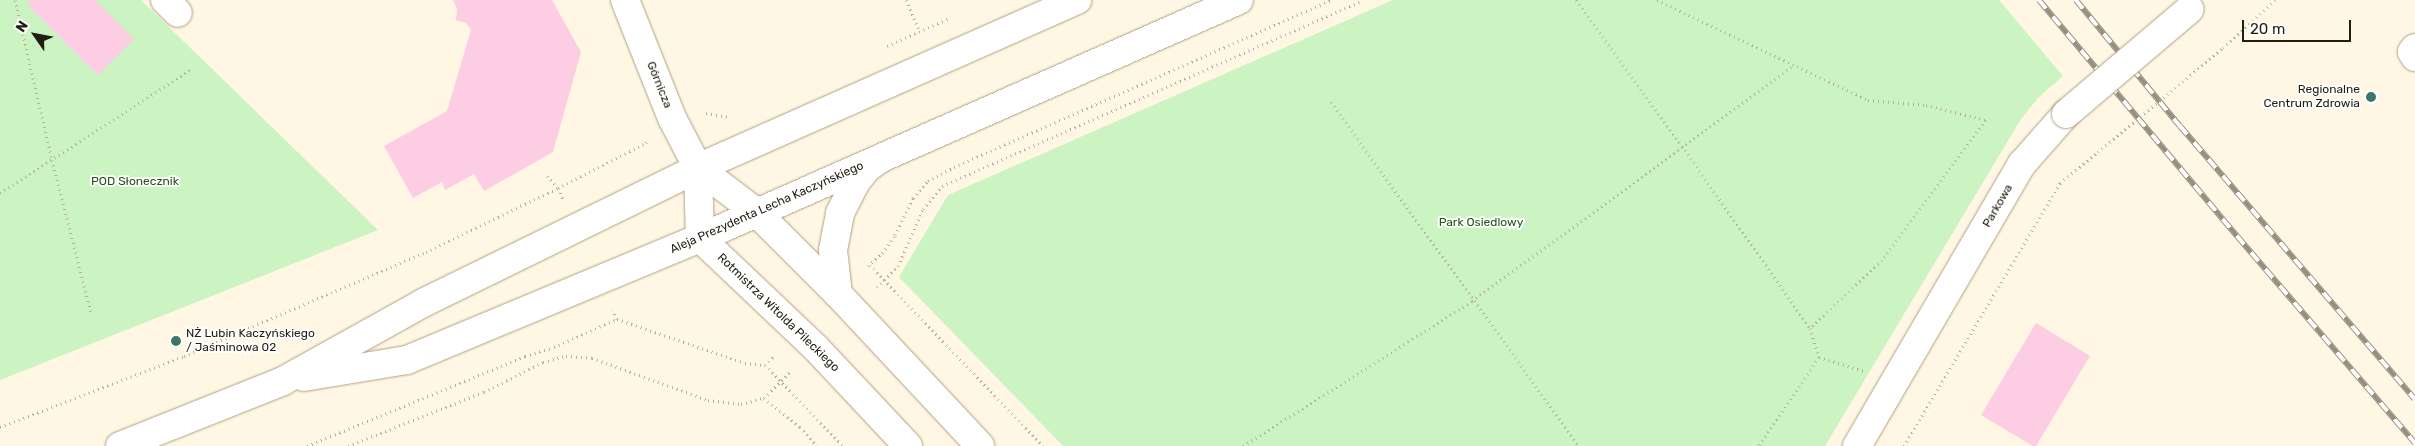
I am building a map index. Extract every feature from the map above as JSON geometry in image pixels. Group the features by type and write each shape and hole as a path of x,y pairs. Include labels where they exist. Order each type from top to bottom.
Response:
{"main road":[{"name":"Górnicza","path":"625,0 672,118 698,168"},
{"name":"Aleja Prezydenta Lecha Kaczyńskiego","path":"120,446 283,381 422,303 698,168 1078,0"},
{"name":"Aleja Prezydenta Lecha Kaczyńskiego","path":"283,381 407,360 700,238 1239,0"},
{"name":"Parkowa","path":"1857,446 2022,164 2066,114 2196,4"},
{"path":"2415,48 2412,52 2415,57"},
{"path":"838,294 833,250 840,213 849,192 863,172 889,154"},
{"path":"698,168 756,212 838,294 980,446"},
{"path":"698,168 700,238"},
{"name":"Rotmistrza Witolda Pileckiego","path":"700,238 815,347 908,446"}],"path":[{"path":"15,0 52,160 91,313"},
{"path":"906,0 920,31"},
{"path":"895,235 913,198 928,181 1331,0"},
{"path":"874,291 898,266 923,209 942,186 1363,0"},
{"path":"1576,0 1810,328 1819,356"},
{"path":"1657,0 1868,100 1926,105 1986,120 1882,260 1810,328"},
{"path":"1904,446 2060,183 2224,48 2275,0"},
{"path":"884,47 956,16"},
{"path":"1243,446 1472,301 1795,65"},
{"path":"0,193 192,69"},
{"path":"1331,102 1472,301 1579,446"},
{"path":"700,112 729,117 738,113"},
{"path":"0,427 184,356 426,252 646,143 649,137"},
{"path":"547,176 554,184"},
{"path":"870,265 1044,446"},
{"path":"617,319 745,363 765,365 843,446"},
{"path":"307,446 516,360 554,348"},
{"path":"348,446 484,392 543,362 566,356 592,358 708,400 741,404 764,398 798,363"},
{"path":"1819,356 1896,382"},
{"path":"1759,446 1819,356"},
{"path":"764,398 800,427 817,446"}],"green space":[{"name":"POD Słonecznik","path":"0,0 141,0 378,230 0,380"},
{"name":"Park Osiedlowy","path":"1393,0 1999,0 2063,76 2038,98 2021,119 1825,446 1063,446 899,277 948,195"}],"building":[{"path":"31,0 95,0 134,39 98,75 27,4"},
{"path":"453,0 552,0 581,52 553,152 484,191 474,174 445,190 442,182 413,198 384,146 447,111 471,30 466,23 456,20 457,9"},
{"path":"2036,323 2090,356 2036,446 2033,446 1981,415"}],"railway":[{"path":"2039,0 2237,236 2415,443"},
{"path":"2076,0 2180,126 2415,399"}],"place":[{"name":"Regionalne Centrum Zdrowia","path":"2371,97"},
{"name":"NŻ Lubin Kaczyńskiego / Jaśminowa 02","path":"176,341"}]}
